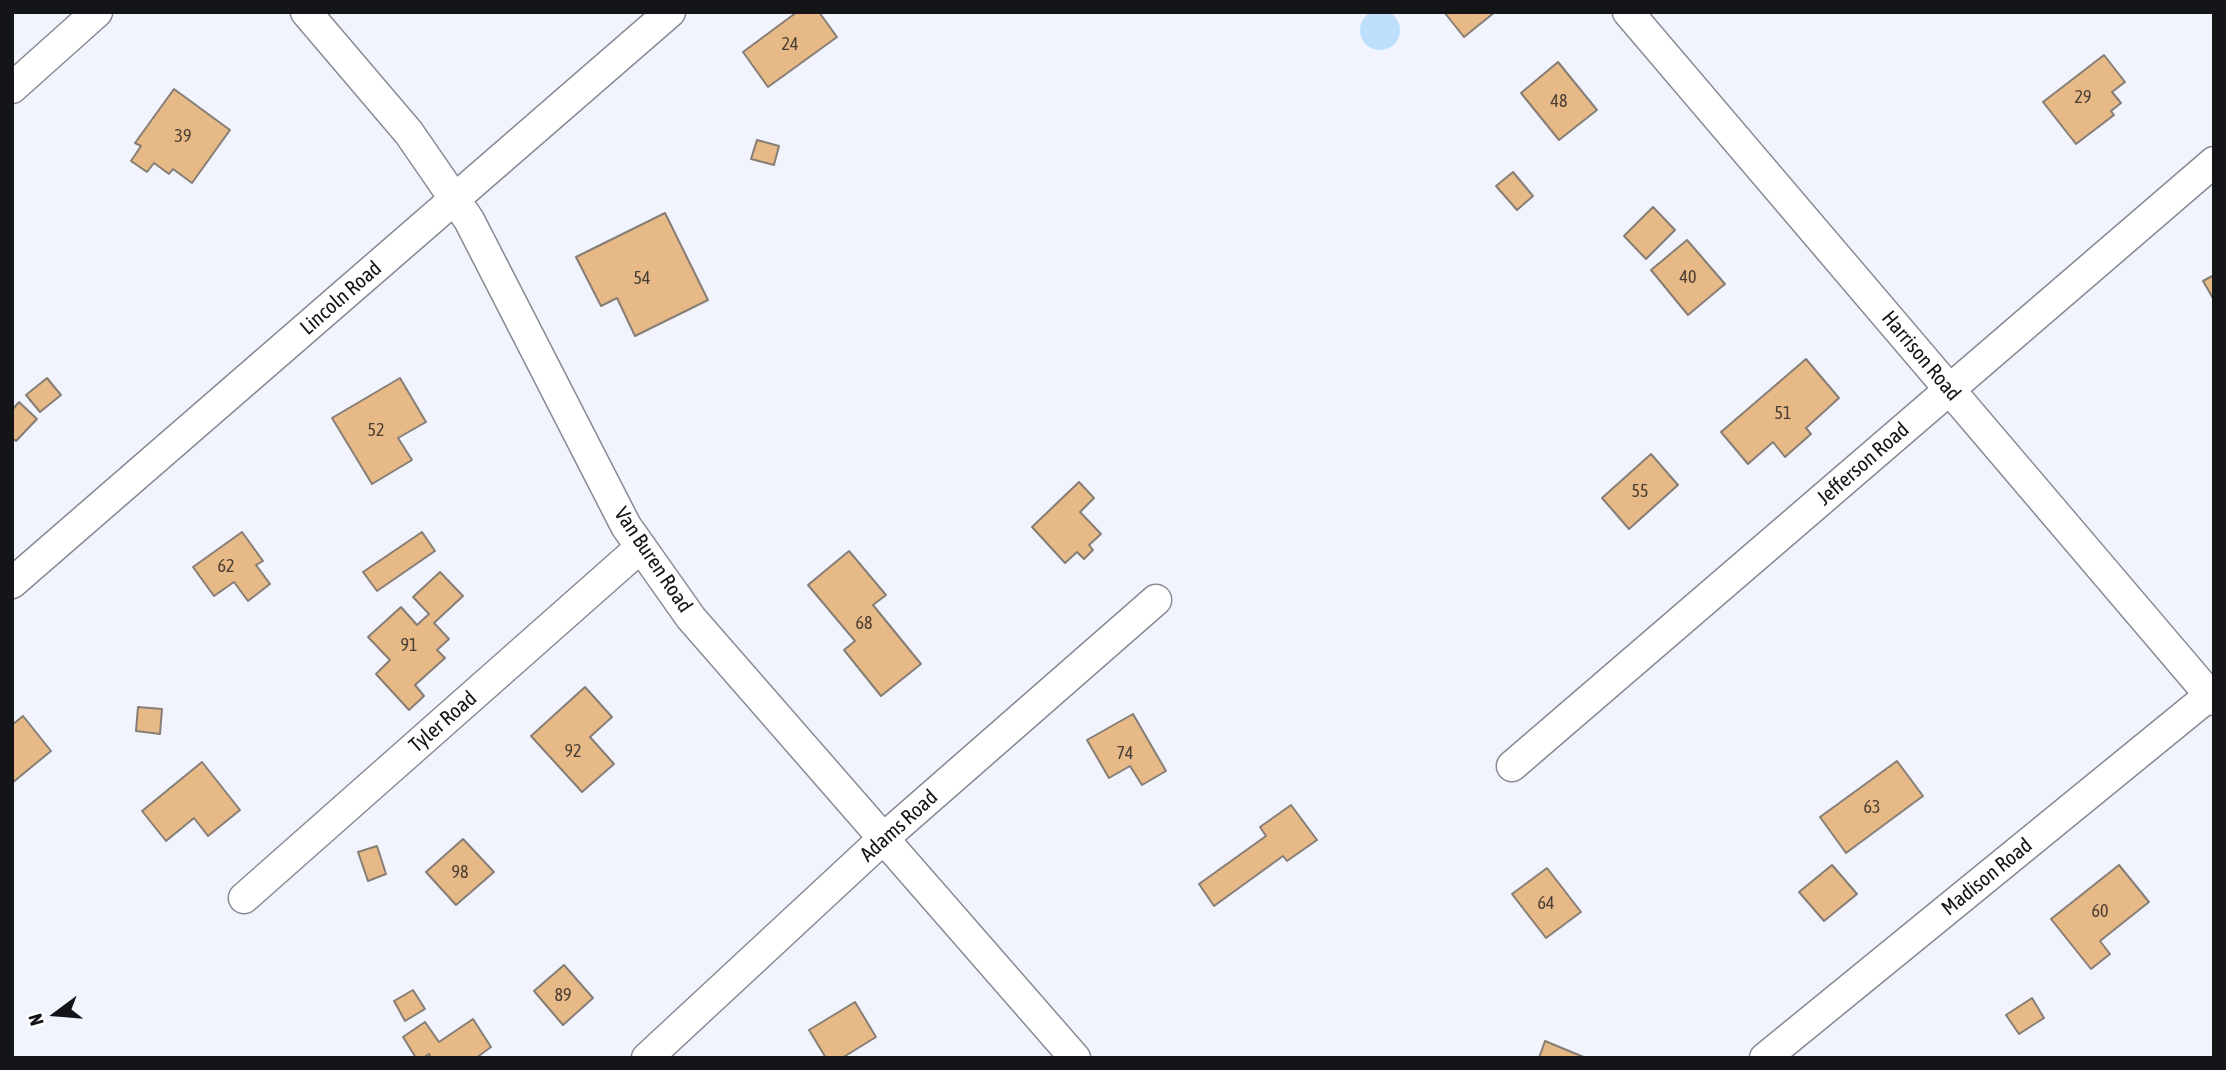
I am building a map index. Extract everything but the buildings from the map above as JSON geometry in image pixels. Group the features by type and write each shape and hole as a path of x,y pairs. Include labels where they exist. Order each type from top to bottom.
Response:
{"street":[{"path":"12,88 97,12"},
{"name":"Van Buren Road","path":"306,12 409,133 469,220 626,526 691,618 1075,1058"},
{"name":"Lincoln Road","path":"12,583 670,12"},
{"name":"Harrison Road","path":"1628,12 2212,698"},
{"name":"Jefferson Road","path":"1512,766 2214,162"},
{"name":"Tyler Road","path":"244,898 641,547"},
{"name":"Adams Road","path":"647,1058 884,838 1156,600"},
{"name":"Madison Road","path":"1765,1058 2212,698"}],"water":[{"path":"1380,10 1388,11 1394,16 1399,22 1399,38 1394,44 1388,49 1380,50 1372,49 1366,44 1361,38 1360,30 1361,22 1366,16 1372,11"}]}
